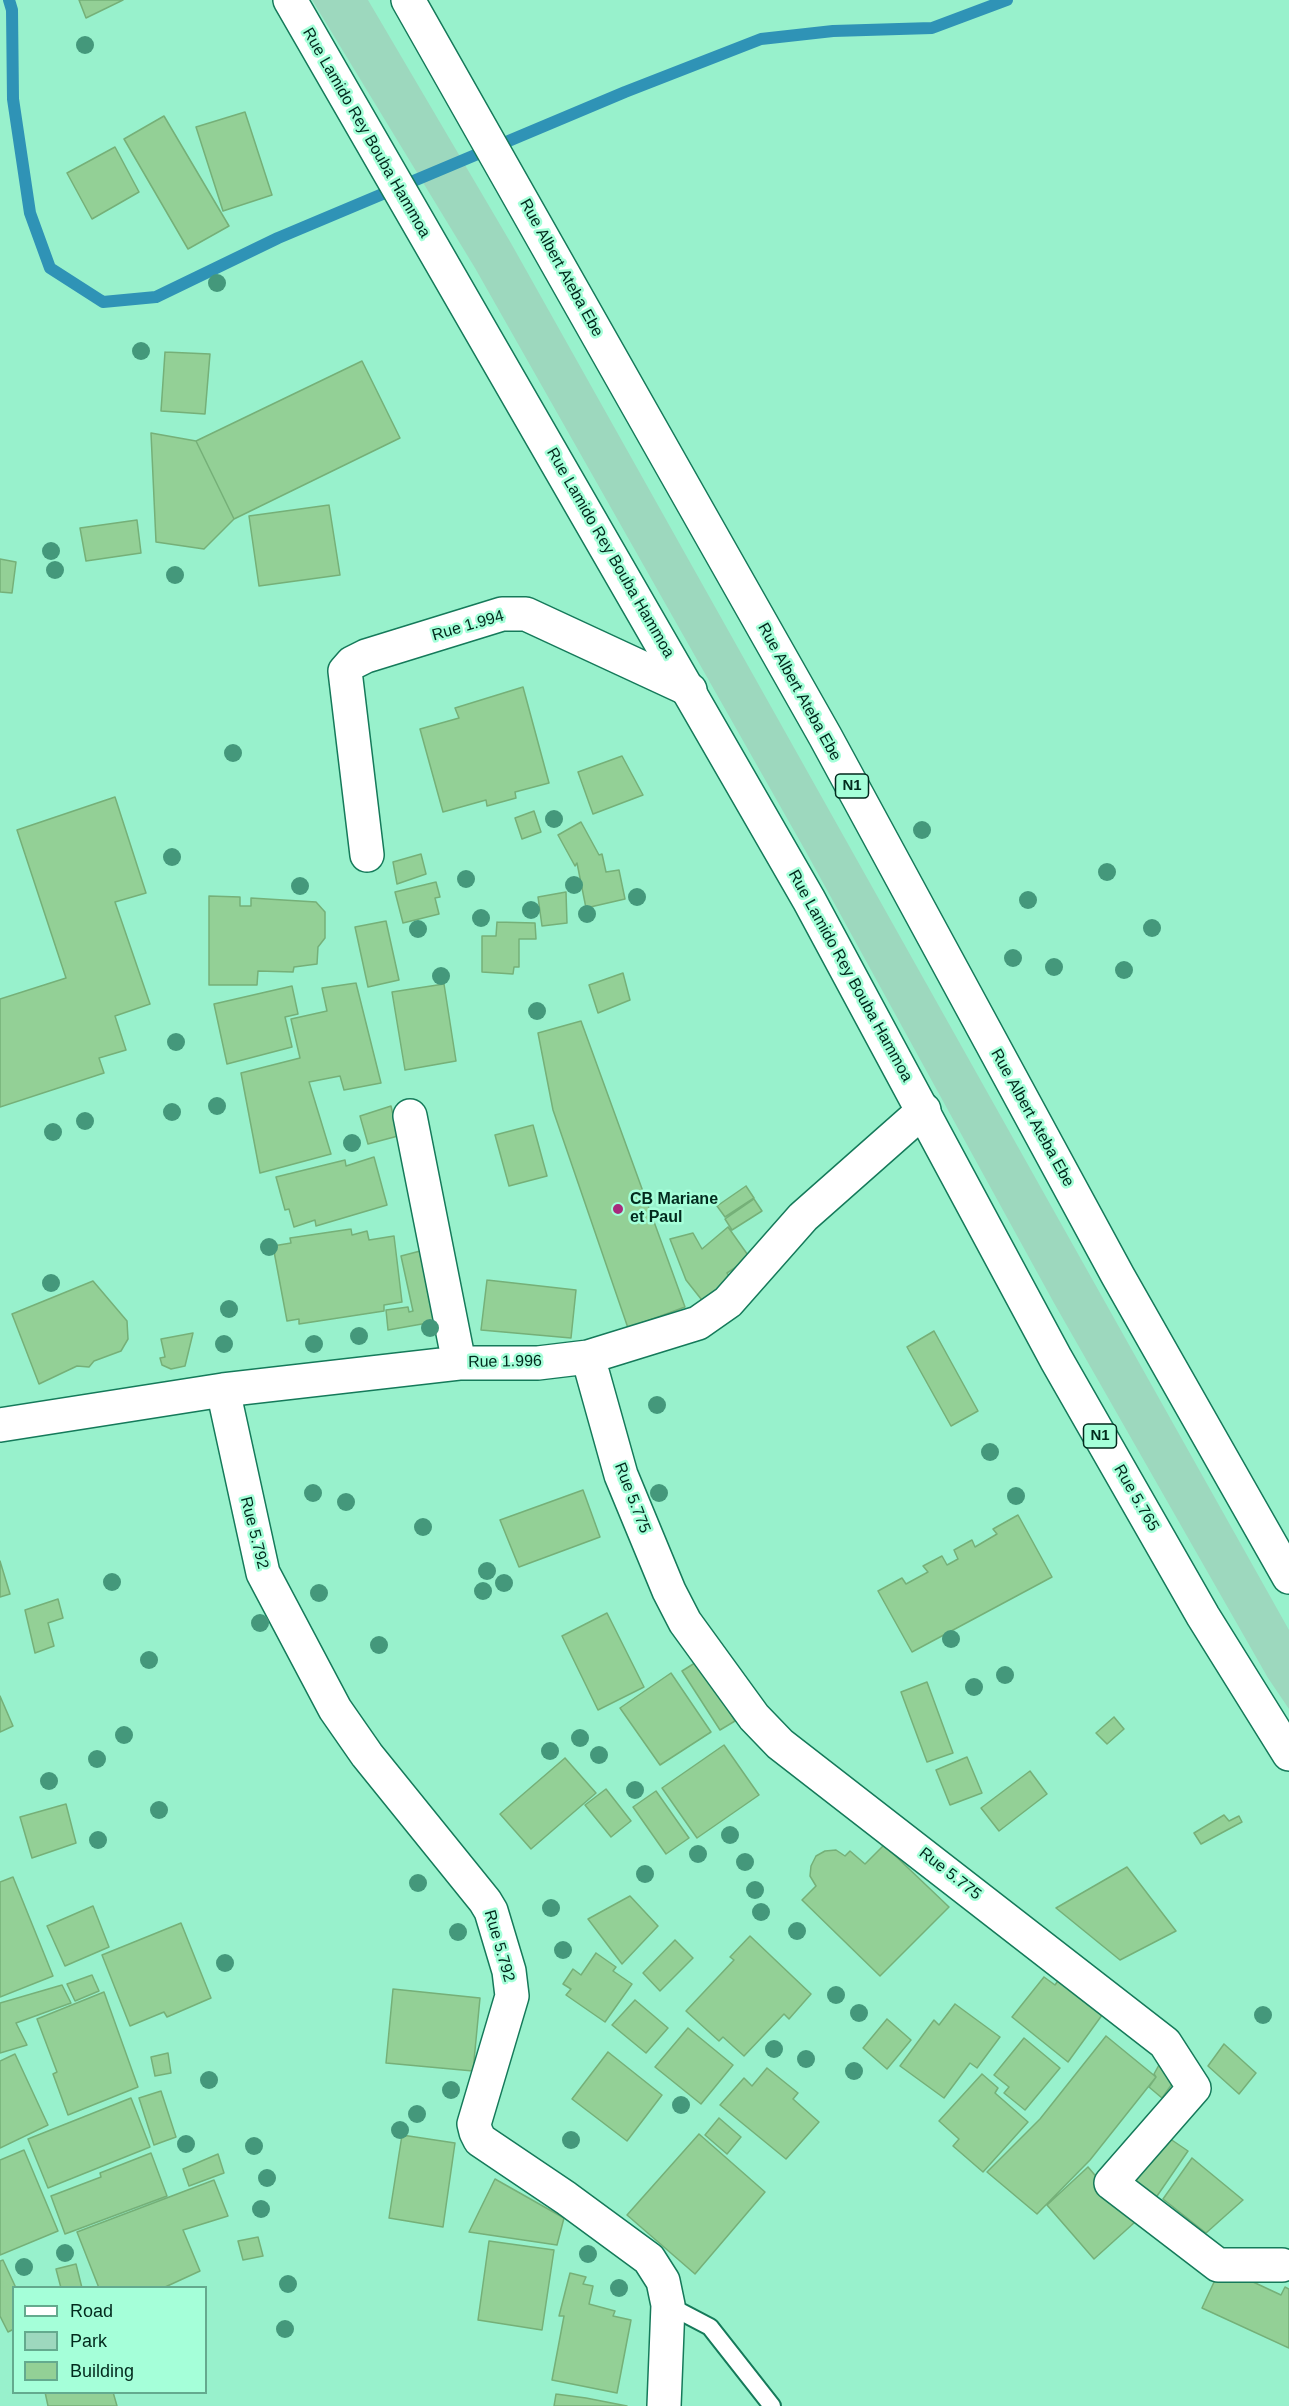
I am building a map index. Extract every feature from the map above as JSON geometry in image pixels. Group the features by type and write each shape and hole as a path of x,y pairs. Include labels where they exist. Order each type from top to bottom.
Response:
{"main road":[{"name":"Rue Lamido Rey Bouba Hammoa","path":"290,0 690,690 924,1110"},
{"name":"Rue Albert Ateba Ebe","path":"408,0 825,736 1118,1276 1289,1576"},
{"name":"Rue 1.994","path":"367,855 345,671 352,663 366,656 502,614 526,614 690,690"},
{"name":"Rue 1.996","path":"0,1425 223,1390 459,1363 538,1363 588,1357 698,1323 728,1302 803,1217 924,1110"},
{"name":"Rue 5.765","path":"924,1110 1056,1359 1203,1616 1289,1754"},
{"path":"410,1116 459,1363"},
{"name":"Rue 5.775","path":"588,1357 621,1475 669,1591 685,1622 754,1717 780,1744 1165,2043 1194,2088 1111,2183 1218,2265 1282,2265"},
{"name":"Rue 5.792","path":"223,1390 263,1574 335,1709 367,1755 491,1911 509,1971 512,1996 474,2124 476,2132 480,2140 566,2198 650,2259 663,2281 668,2305 664,2406"}],"lane":[{"path":"668,2305 710,2327 772,2406"}],"green space":[{"path":"312,0 368,0 512,245 1289,1630 1289,1709 1268,1678 1054,1303 805,850 475,268"}],"building":[{"path":"79,0 123,0 86,18"},
{"path":"245,112 272,195 223,211 196,127"},
{"path":"164,116 229,226 188,249 124,139"},
{"path":"115,147 139,192 92,219 67,173"},
{"path":"165,352 210,354 205,414 161,411"},
{"path":"362,361 400,438 234,519 196,441"},
{"path":"151,433 196,441 234,519 204,549 156,542"},
{"path":"329,505 340,575 259,586 249,516"},
{"path":"137,520 141,553 86,561 80,528"},
{"path":"0,559 16,562 12,593 0,592"},
{"path":"523,687 549,783 515,792 516,798 487,806 486,800 443,812 420,729 459,718 455,708"},
{"path":"622,756 643,795 593,814 578,772"},
{"path":"115,797 146,893 115,902 150,1004 115,1016 126,1050 99,1058 104,1073 0,1107 0,999 66,978 17,830"},
{"path":"534,811 541,832 522,839 515,818"},
{"path":"581,822 599,855 602,854 606,872 619,870 625,899 586,908 577,863 575,866 558,835"},
{"path":"421,854 426,874 397,884 393,862"},
{"path":"436,882 440,897 435,898 439,914 403,923 395,892"},
{"path":"566,892 567,923 542,926 538,897"},
{"path":"209,896 240,897 240,906 251,906 251,898 316,902 325,912 325,938 318,947 317,964 294,967 293,972 258,971 257,985 209,985"},
{"path":"386,921 399,980 368,987 355,927"},
{"path":"497,922 535,923 536,939 519,939 519,967 514,967 513,974 482,972 482,936 496,936"},
{"path":"623,973 630,1000 598,1013 589,985"},
{"path":"356,983 381,1083 344,1090 340,1076 309,1082 331,1154 260,1173 241,1073 300,1058 291,1019 327,1011 322,988"},
{"path":"444,984 456,1061 405,1070 392,992"},
{"path":"292,986 298,1014 285,1017 292,1047 227,1064 214,1004"},
{"name":"CB Mariane et Paul","path":"581,1021 685,1307 628,1328 553,1110 538,1033"},
{"path":"391,1106 398,1136 368,1144 360,1116"},
{"path":"533,1125 547,1176 509,1186 495,1135"},
{"path":"374,1157 387,1205 316,1226 315,1220 294,1227 289,1209 285,1210 276,1177 345,1160 346,1166"},
{"path":"746,1186 754,1198 725,1217 717,1206"},
{"path":"754,1199 762,1211 732,1230 725,1219"},
{"path":"728,1227 750,1258 727,1273 732,1280 705,1304 686,1280 670,1239 693,1233 702,1249"},
{"path":"351,1229 352,1235 367,1231 369,1240 394,1236 402,1302 384,1305 384,1311 299,1324 299,1319 287,1321 273,1246 291,1243 290,1238"},
{"path":"424,1250 439,1321 388,1330 386,1310 408,1307 409,1312 413,1311 401,1256"},
{"path":"487,1280 576,1290 571,1338 481,1330"},
{"path":"93,1281 127,1321 128,1339 121,1351 94,1361 89,1367 77,1366 39,1384 12,1314"},
{"path":"934,1331 978,1411 951,1426 907,1347"},
{"path":"193,1333 185,1366 171,1369 162,1365 160,1358 165,1357 161,1339"},
{"path":"583,1490 600,1537 519,1567 500,1520"},
{"path":"1018,1515 1052,1577 912,1652 878,1591 902,1578 906,1584 928,1572 923,1566 942,1556 947,1565 958,1559 954,1550 972,1540 975,1547 997,1534 993,1529"},
{"path":"0,1561 10,1594 0,1597"},
{"path":"58,1599 63,1618 48,1623 54,1646 35,1653 25,1610"},
{"path":"607,1613 644,1687 598,1710 562,1636"},
{"path":"698,1661 735,1721 720,1730 682,1671"},
{"path":"671,1673 711,1732 660,1765 620,1708"},
{"path":"927,1682 953,1753 927,1762 901,1692"},
{"path":"0,1696 13,1726 0,1732"},
{"path":"1114,1717 1124,1729 1107,1744 1096,1733"},
{"path":"724,1745 759,1795 697,1838 662,1788"},
{"path":"967,1757 982,1793 950,1805 936,1770"},
{"path":"565,1758 596,1793 531,1849 500,1814"},
{"path":"1030,1771 1047,1794 999,1831 981,1808"},
{"path":"606,1789 631,1821 611,1837 585,1805"},
{"path":"656,1791 689,1838 666,1854 633,1807"},
{"path":"66,1804 76,1843 32,1858 20,1817"},
{"path":"1224,1815 1229,1821 1239,1816 1242,1822 1201,1844 1194,1833"},
{"path":"884,1845 949,1907 880,1976 802,1900 816,1886 810,1876 811,1866 816,1856 825,1851 836,1850 845,1856 850,1851 865,1864"},
{"path":"1127,1867 1176,1931 1120,1960 1056,1908"},
{"path":"13,1877 53,1976 0,1997 0,1882"},
{"path":"630,1896 658,1926 622,1964 588,1919"},
{"path":"93,1906 109,1947 65,1966 47,1926"},
{"path":"181,1923 211,1998 167,2017 164,2012 130,2026 102,1955"},
{"path":"750,1936 811,1994 789,2019 784,2014 744,2056 723,2037 719,2041 686,2011 734,1960 730,1957"},
{"path":"675,1940 693,1958 660,1991 643,1973"},
{"path":"596,1953 616,1967 613,1971 632,1984 605,2022 566,1995 571,1989 563,1984 573,1969 581,1975"},
{"path":"92,1975 99,1991 75,2001 67,1984"},
{"path":"1044,1977 1055,1985 1060,1978 1105,2011 1068,2062 1012,2017"},
{"path":"62,1985 71,2003 16,2023 27,2045 0,2053 0,2003"},
{"path":"393,1989 480,1998 473,2071 386,2063"},
{"path":"104,1992 138,2087 68,2115 53,2074 57,2072 37,2019"},
{"path":"635,2000 668,2028 646,2053 612,2025"},
{"path":"955,2004 1000,2037 977,2068 970,2063 944,2098 900,2066 934,2020 939,2025"},
{"path":"887,2019 911,2040 887,2069 863,2048"},
{"path":"688,2028 733,2065 701,2104 655,2067"},
{"path":"1106,2036 1156,2077 1090,2160 1037,2214 987,2172 1040,2119"},
{"path":"1024,2038 1060,2068 1025,2110 1004,2093 1009,2087 994,2075"},
{"path":"1224,2044 1256,2073 1239,2094 1208,2066"},
{"path":"608,2052 662,2095 627,2141 572,2099"},
{"path":"168,2053 171,2073 155,2076 151,2057"},
{"path":"15,2054 48,2125 0,2148 0,2061"},
{"path":"1159,2065 1177,2077 1162,2098 1149,2087 1156,2077 1154,2074"},
{"path":"767,2068 798,2093 793,2099 819,2122 786,2159 720,2105 744,2078 752,2086"},
{"path":"982,2074 998,2088 995,2093 1028,2122 983,2172 953,2146 959,2139 939,2121"},
{"path":"161,2091 176,2137 154,2145 139,2098"},
{"path":"131,2098 150,2147 48,2188 28,2139"},
{"path":"719,2118 741,2137 727,2154 705,2135"},
{"path":"1160,2132 1188,2151 1155,2199 1127,2180"},
{"path":"699,2134 765,2192 695,2274 627,2215"},
{"path":"402,2135 455,2143 443,2227 389,2218"},
{"path":"24,2150 58,2231 0,2255 0,2160"},
{"path":"151,2153 167,2196 65,2234 51,2196 101,2177 100,2173"},
{"path":"218,2154 224,2173 189,2186 183,2169"},
{"path":"1192,2158 1243,2200 1206,2233 1163,2199"},
{"path":"1088,2167 1135,2222 1094,2259 1047,2205"},
{"path":"495,2179 564,2218 557,2245 469,2232"},
{"path":"214,2180 228,2216 183,2230 200,2271 167,2286 98,2286 77,2232"},
{"path":"258,2237 263,2256 243,2260 238,2241"},
{"path":"489,2241 554,2250 542,2330 478,2320"},
{"path":"3,2260 15,2286 12,2286 12,2330 8,2332 0,2316 0,2261"},
{"path":"76,2264 82,2286 60,2286 56,2269"},
{"path":"1221,2267 1281,2295 1285,2287 1289,2289 1289,2348 1202,2308"},
{"path":"570,2273 586,2277 583,2284 593,2286 589,2304 615,2311 613,2316 631,2320 617,2393 552,2380 564,2316 559,2316"},
{"path":"45,2394 114,2394 117,2406 48,2406"},
{"path":"556,2394 586,2398 627,2406 554,2406"}],"waterway":[{"path":"9,0 12,10 13,99 30,213 50,268 103,302 156,297 278,238 625,92 761,39 833,31 932,28 1007,0"}],"place":[{"name":"CB Mariane et Paul","path":"618,1209"}]}
